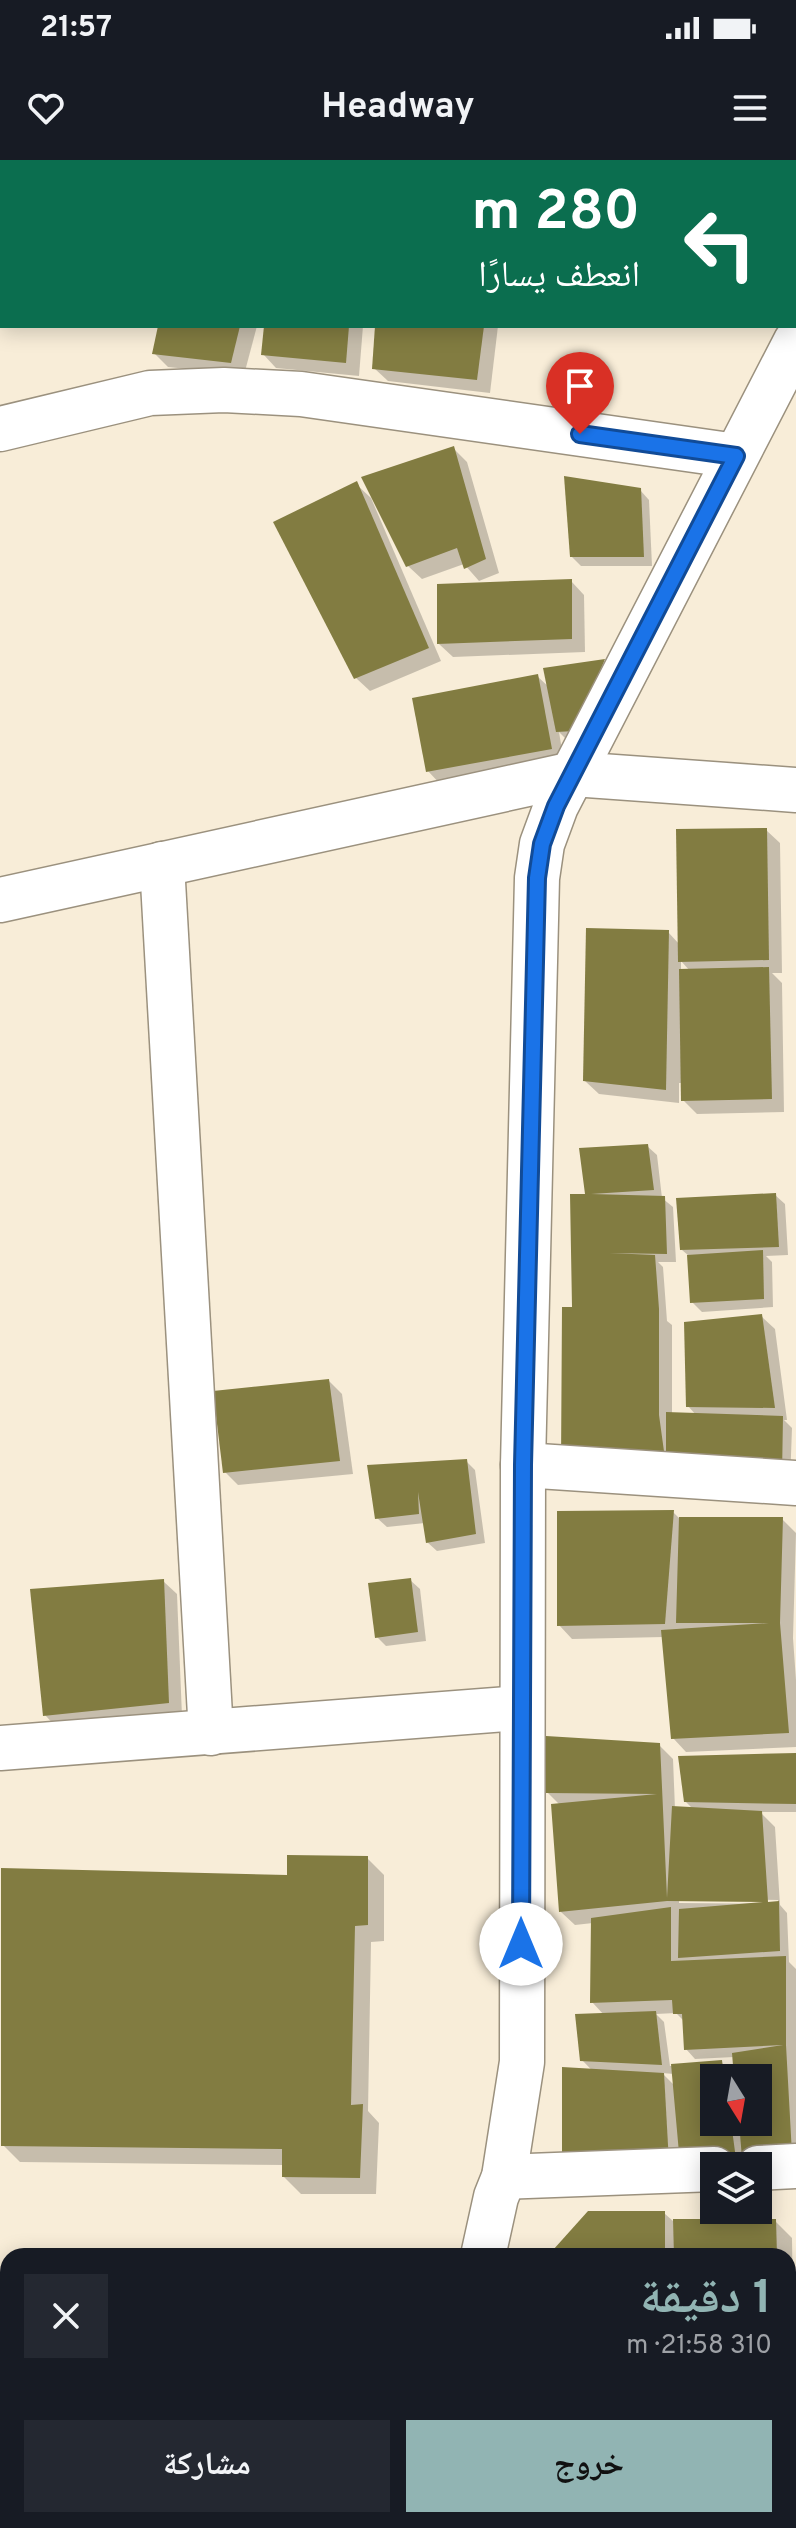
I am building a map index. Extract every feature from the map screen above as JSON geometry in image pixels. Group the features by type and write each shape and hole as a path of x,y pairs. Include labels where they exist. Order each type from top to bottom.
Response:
{"street":[{"path":"485,2248 496,2197 504,2177 522,2062 520,1708 523,1465 537,878 542,844 556,806 796,341"},
{"path":"0,429 150,393 224,390 301,394 736,456"},
{"path":"0,900 573,774 796,790"},
{"path":"162,864 211,1733"},
{"path":"523,1465 796,1483"},
{"path":"0,1748 520,1708"},
{"path":"772,2167 796,2166"},
{"path":"504,2177 700,2170"}],"building":[{"path":"158,328 240,328 231,363 152,354"},
{"path":"264,328 349,328 346,363 261,355"},
{"path":"375,328 484,328 477,380 372,369"},
{"path":"454,446 486,559 464,569 457,548 406,567 361,477"},
{"path":"564,476 641,488 644,557 570,557"},
{"path":"357,481 429,648 354,679 273,522"},
{"path":"572,579 572,639 437,644 437,584"},
{"path":"605,659 575,731 556,732 543,668"},
{"path":"538,674 552,749 426,772 412,698"},
{"path":"767,828 769,960 678,962 676,829"},
{"path":"586,928 669,930 666,1090 583,1081"},
{"path":"769,967 772,1099 681,1101 679,969"},
{"path":"648,1144 654,1190 591,1194 665,1196 667,1254 609,1253 655,1255 659,1309 659,1415 666,1466 666,1412 783,1416 782,1475 561,1463 562,1307 572,1307 570,1194 585,1194 579,1148"},
{"path":"776,1193 779,1247 680,1250 676,1198"},
{"path":"763,1250 764,1299 690,1303 687,1255"},
{"path":"762,1314 775,1408 686,1407 684,1322"},
{"path":"329,1379 340,1461 223,1473 213,1391"},
{"path":"467,1459 476,1534 426,1543 418,1492 419,1514 375,1519 367,1465"},
{"path":"674,1510 665,1624 557,1626 557,1511"},
{"path":"679,1517 783,1517 780,1623 789,1733 671,1739 661,1630 769,1623 676,1623"},
{"path":"411,1578 418,1632 375,1638 368,1583"},
{"path":"164,1579 169,1703 43,1716 30,1589"},
{"path":"546,1736 660,1743 667,1898 672,1806 762,1811 768,1902 779,1901 780,1951 678,1958 679,1909 763,1902 667,1901 559,1912 551,1804 657,1794 546,1793"},
{"path":"796,1753 796,1804 684,1802 678,1756"},
{"path":"287,1855 368,1856 368,1925 355,1926 351,2105 363,2104 360,2178 282,2177 282,2149 1,2146 1,1868 287,1875"},
{"path":"671,1907 671,1961 786,1956 786,2045 792,2154 742,2152 740,2136 772,2136 772,2064 733,2064 732,2053 783,2045 684,2050 682,2014 673,2014 672,2000 590,2003 591,1918"},
{"path":"656,2011 662,2065 580,2061 575,2014"},
{"path":"722,2060 722,2064 700,2064 700,2136 733,2136 735,2152 700,2152 700,2162 680,2164 671,2064"},
{"path":"562,2067 664,2073 669,2163 562,2164"},
{"path":"588,2211 665,2211 665,2248 555,2248"},
{"path":"673,2219 700,2219 700,2224 772,2224 772,2219 776,2219 777,2248 674,2248"}],"route":[{"path":"521,1944 523,1465 537,878 542,844 556,806 736,456 580,434"}]}
